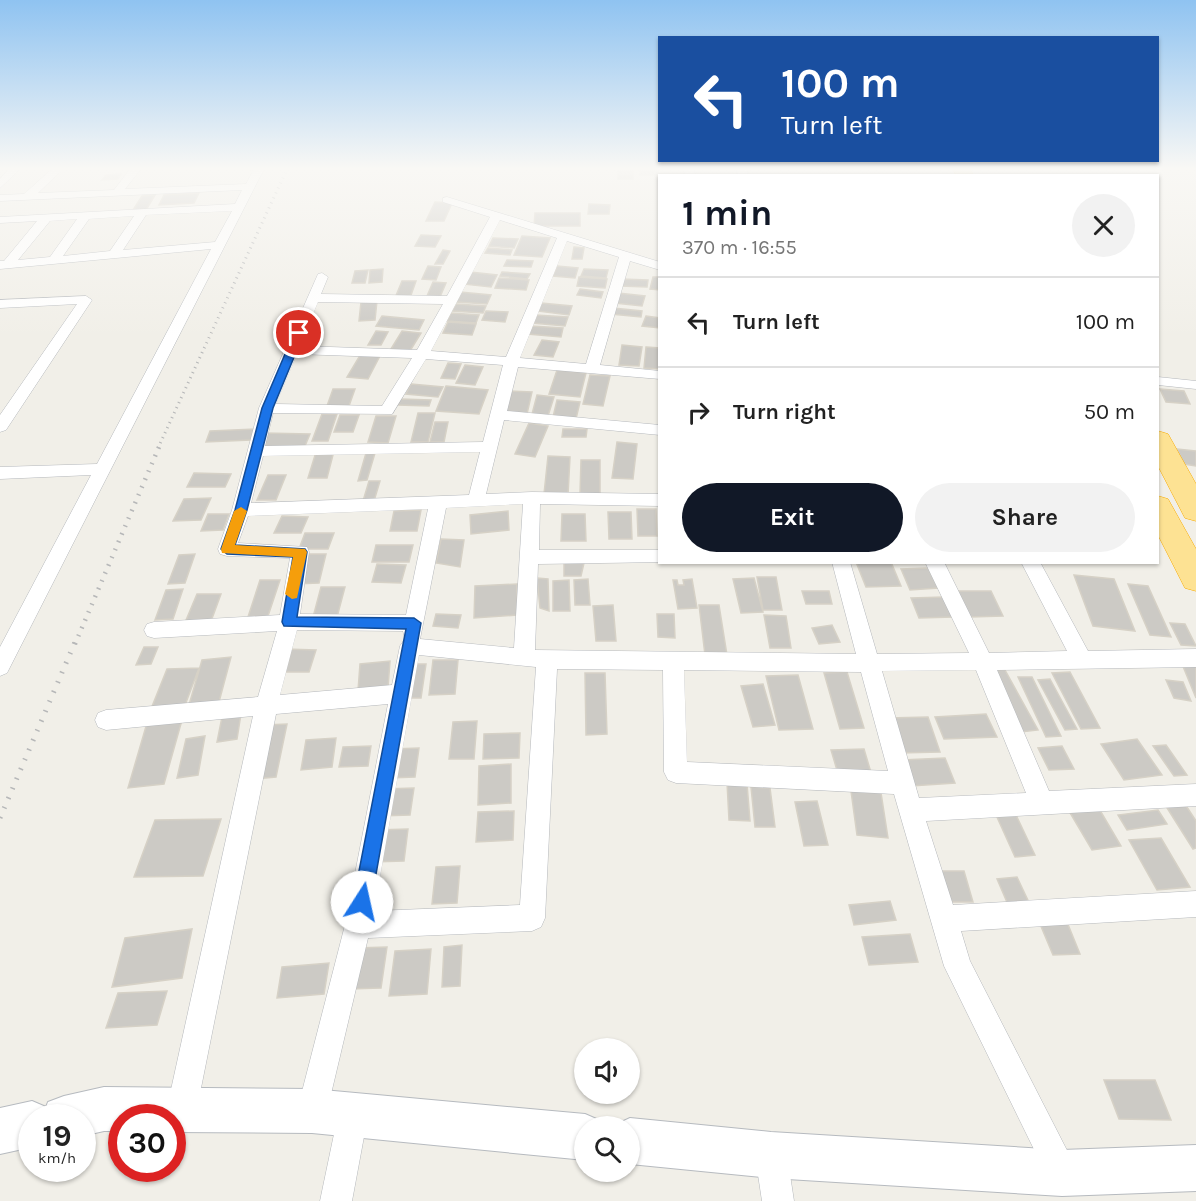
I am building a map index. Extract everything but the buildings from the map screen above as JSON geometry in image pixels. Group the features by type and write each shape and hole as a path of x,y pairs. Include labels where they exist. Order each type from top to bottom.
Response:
{"highway":[{"path":"1159,442 1196,511"},
{"path":"1159,508 1196,579"}],"street":[{"path":"4,265 40,225"},
{"path":"54,260 79,225"},
{"path":"114,255 134,225"},
{"path":"0,667 101,469 231,225"},
{"path":"267,408 387,411 422,354 491,225"},
{"path":"527,225 658,266"},
{"path":"476,501 489,447 500,415 512,360 563,237"},
{"path":"4,265 221,245"},
{"path":"592,369 625,257"},
{"path":"183,1104 267,704 289,622 300,552 227,549 241,510 267,408 322,277"},
{"path":"313,298 451,300"},
{"path":"0,304 86,300 0,427"},
{"path":"292,350 422,354 512,360 658,375"},
{"path":"1159,381 1196,385"},
{"path":"500,415 658,430"},
{"path":"256,451 489,447"},
{"path":"0,473 101,469"},
{"path":"241,510 532,498 658,500"},
{"path":"358,925 532,918 535,659 528,557 532,498"},
{"path":"336,1201 332,1113 358,925 399,694 438,503"},
{"path":"528,557 658,557"},
{"path":"842,564 903,783 958,966 1062,1173"},
{"path":"935,564 983,661 1042,804"},
{"path":"1031,564 1082,660"},
{"path":"154,630 289,622 414,623"},
{"path":"410,646 535,659 869,663 1196,658"},
{"path":"673,660 676,772 903,783"},
{"path":"106,720 399,694"},
{"path":"911,810 1196,795"},
{"path":"943,919 1196,904"},
{"path":"186,1108 332,1113 574,1136"},
{"path":"0,1131 18,1127"},
{"path":"640,1142 771,1155 1062,1173 1196,1168"},
{"path":"771,1155 778,1201"}],"railway":[{"path":"158,448 261,225"},
{"path":"75,644 159,447"},
{"path":"0,818 75,642"}],"slow traffic":[{"path":"241,511 227,549 300,552 292,594"}],"route":[{"path":"299,333 267,408 241,510 227,549 300,552 289,622 414,623 362,902"}]}
